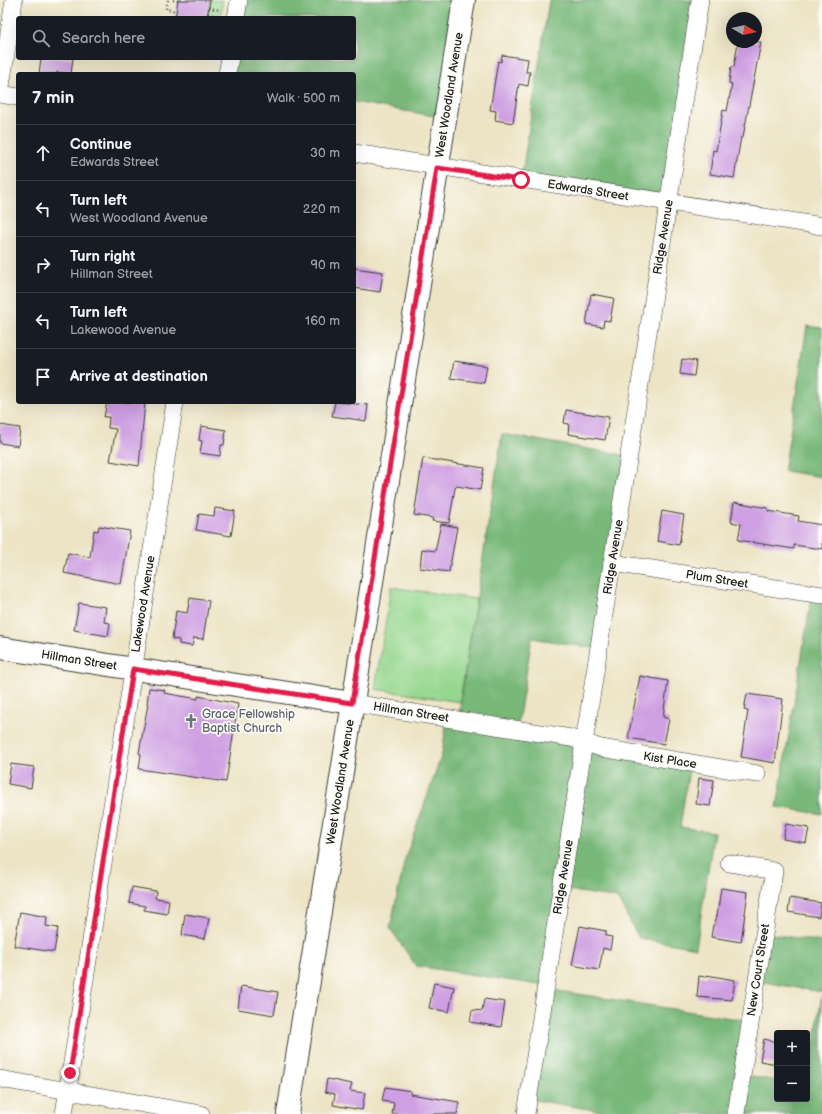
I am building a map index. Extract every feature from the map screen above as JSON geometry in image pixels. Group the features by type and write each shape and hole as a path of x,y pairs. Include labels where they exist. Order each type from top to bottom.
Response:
{"street":[{"path":"14,0 0,93 16,97"},
{"path":"226,15 239,0"},
{"name":"West Woodland Avenue","path":"288,1114 464,0"},
{"name":"Ridge Avenue","path":"526,1114 700,0"},
{"path":"227,72 230,60"},
{"name":"Edwards Street","path":"356,153 437,168 822,226"},
{"name":"Lakewood Avenue","path":"64,1114 175,404"},
{"name":"Plum Street","path":"612,563 822,595"},
{"name":"Hillman Street","path":"0,648 571,738 584,744"},
{"name":"Kist Place","path":"584,744 757,774"},
{"name":"New Court Street","path":"729,863 774,871 736,1114"},
{"path":"0,1079 200,1114"}],"path":[{"path":"168,0 166,9 176,11"},
{"path":"173,0 178,1"},
{"path":"209,8 226,15"},
{"path":"208,14 226,15"}],"green space":[{"path":"210,0 223,0 220,16 207,16"},
{"path":"239,0 464,0 445,118 356,102 356,72 227,72 230,60 356,60 356,16 236,16"},
{"path":"549,0 700,0 668,203 521,180"},
{"path":"807,326 822,328 822,477 784,471"},
{"path":"502,434 629,456 599,649 532,638 517,729 690,763 680,827 714,832 696,948 639,938 617,898 561,889 546,986 416,966 390,928 405,859 442,754 447,718 458,719"},
{"path":"391,587 476,599 460,702 375,689"},
{"path":"812,594 822,595 822,814 777,807"},
{"path":"764,933 822,942 822,992 757,981"},
{"path":"546,989 750,1021 742,1075 774,1080 774,1102 810,1102 810,1067 822,995 822,1114 601,1114 601,1111 528,1099"}],"building":[{"path":"178,0 210,0 207,16 175,16"},
{"path":"737,48 760,48 734,178 710,174 713,150 716,151 723,110 727,111 732,84 729,83 731,67 734,67"},
{"path":"502,55 528,59 526,72 530,72 528,86 519,84 513,123 495,120 496,111 490,110 498,61 501,62"},
{"path":"41,60 73,60 71,72 39,72"},
{"path":"356,268 383,272 380,292 356,288"},
{"path":"591,294 614,298 610,321 604,320 603,327 586,324"},
{"path":"682,359 696,361 694,376 680,374"},
{"path":"454,361 487,366 484,383 451,378"},
{"path":"107,404 145,404 139,466 110,461 116,429 108,428 109,417 104,417"},
{"path":"335,404 368,405 366,421 332,416"},
{"path":"566,410 609,417 605,440 568,434 569,424 564,423"},
{"path":"0,425 20,428 18,446 0,443"},
{"path":"201,426 226,430 224,445 221,445 220,456 200,453 202,441 199,440"},
{"path":"423,458 484,468 480,490 457,486 455,488 449,523 432,521 433,518 414,515"},
{"path":"734,502 768,508 768,511 799,516 798,521 822,525 822,549 794,545 794,549 738,540 741,524 731,522"},
{"path":"215,508 235,511 231,536 196,530 199,514 214,516"},
{"path":"662,511 684,515 679,545 657,541"},
{"path":"441,524 457,527 449,572 420,568 422,549 435,551"},
{"path":"99,526 130,531 121,584 64,573 68,553 90,557 94,530 98,531"},
{"path":"190,598 209,601 203,639 194,638 192,646 179,644 179,640 172,639 176,611 187,613"},
{"path":"79,603 106,607 104,622 110,623 108,636 74,630"},
{"path":"640,676 668,681 663,717 669,719 664,744 628,738"},
{"name":"Grace Fellowship Baptist Church","path":"149,688 165,690 164,693 198,699 198,696 238,704 226,782 139,769 141,754 139,753 148,704"},
{"path":"747,694 783,699 775,763 741,757 748,711 744,710"},
{"path":"11,764 34,767 31,788 8,784"},
{"path":"699,778 714,780 710,806 696,804"},
{"path":"786,824 809,828 806,843 783,839"},
{"path":"132,887 156,891 155,898 169,900 167,914 144,910 145,906 129,903"},
{"path":"721,888 748,892 741,942 711,937 713,925 717,916"},
{"path":"790,898 821,903 819,917 788,912"},
{"path":"20,912 47,917 46,926 58,928 54,952 14,946"},
{"path":"185,914 209,918 205,939 182,935"},
{"path":"580,926 606,931 606,936 612,937 610,950 603,948 599,970 572,965"},
{"path":"706,975 735,980 732,1000 697,997 699,976 706,977"},
{"path":"434,983 454,987 449,1012 429,1008"},
{"path":"241,986 278,992 274,1015 238,1009"},
{"path":"484,999 505,1002 501,1027 470,1022 472,1010 482,1011"},
{"path":"764,1039 774,1041 774,1063 760,1061"},
{"path":"327,1079 352,1084 350,1091 365,1093 362,1110 333,1105 335,1094 325,1092"},
{"path":"385,1087 411,1091 410,1094 459,1102 457,1114 392,1114 394,1103 382,1101"}],"place":[{"name":"Grace Fellowship Baptist Church","path":"191,721"}],"route":[{"path":"70,1073 133,669 352,703 437,168 521,180"}]}
